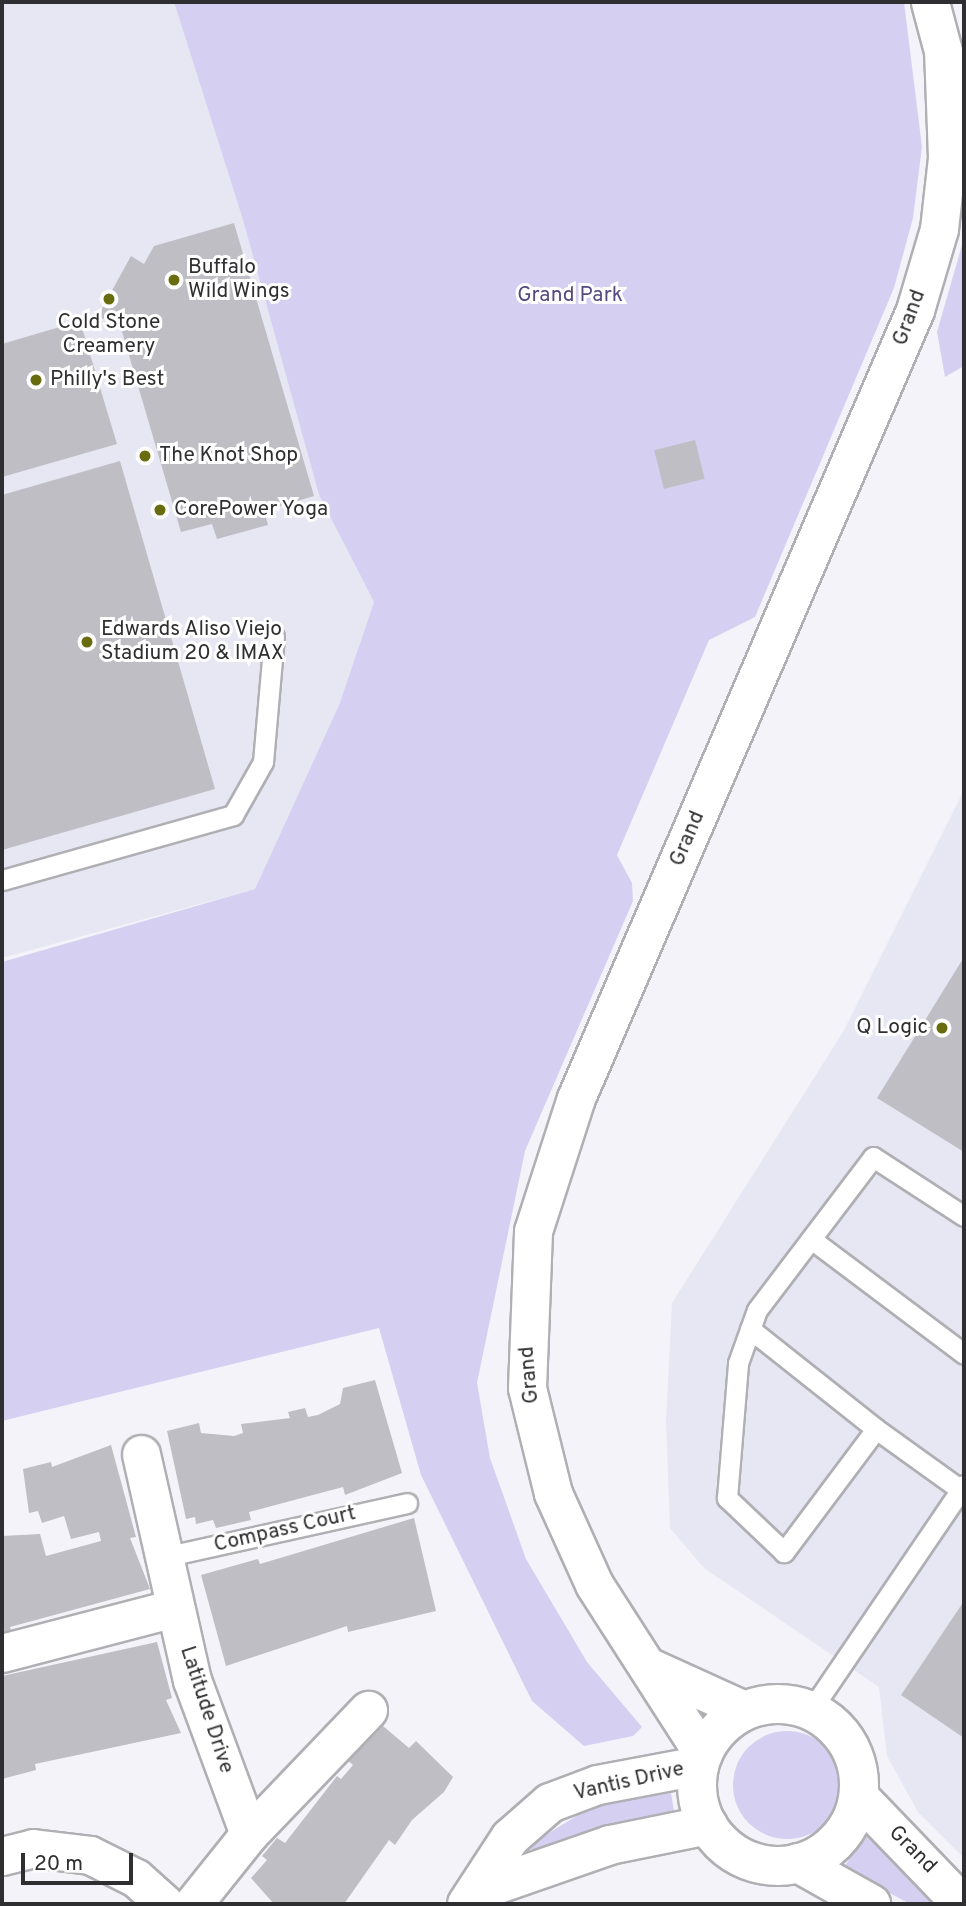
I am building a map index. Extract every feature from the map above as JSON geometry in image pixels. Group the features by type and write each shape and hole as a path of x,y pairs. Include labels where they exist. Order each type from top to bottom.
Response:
{"street":[{"name":"Grand","path":"701,1760 652,1668 594,1584 553,1493 527,1388 533,1231 581,1086 915,310 939,229 947,158 943,51 930,2"},
{"name":"Latitude Drive","path":"141,1454 192,1680 249,1834"},
{"path":"2,1653 175,1608"},
{"path":"652,1668 744,1710 778,1704 811,1710 850,1745 859,1797 839,1839 798,1863"},
{"path":"193,1904 249,1834 368,1710"},
{"path":"744,1710 701,1760 697,1785 708,1825 747,1859 798,1863 871,1904"},
{"name":"Vantis Drive","path":"472,1898 510,1838 550,1803 598,1785 701,1760"},
{"name":"Grand","path":"859,1797 962,1904"},
{"name":"Vantis Drive","path":"472,1898 610,1846 708,1825"},
{"path":"2,1856 33,1848 90,1855 136,1878 165,1904"}],"lane":[{"path":"2,880 233,815 263,762 274,636"},
{"path":"876,1429 784,1552 727,1498 738,1363 757,1310 873,1157 964,1216"},
{"path":"811,1239 964,1354"},
{"path":"750,1329 876,1429 963,1487 811,1710"},
{"name":"Compass Court","path":"164,1557 407,1503"}],"shaded area":[{"path":"2,2 174,2 243,220 319,495 374,602 339,705 255,889 2,958"},
{"path":"964,790 964,1858 918,1812 887,1756 879,1687 704,1568 670,1528 666,1421 672,1303 843,1032"}],"green space":[{"name":"Grand Park","path":"174,2 904,2 922,147 913,218 894,288 755,617 709,640 617,855 632,883 633,901 525,1151 477,1383 490,1458 526,1559 587,1662 642,1727 633,1736 584,1746 532,1701 421,1475 379,1328 2,1421 2,962 255,889 339,705 374,602 319,495 243,220"},
{"path":"964,238 964,366 945,377 937,332"},
{"path":"787,1731 808,1735 825,1747 837,1764 841,1785 837,1806 825,1823 808,1835 787,1839 766,1835 749,1823 737,1806 733,1785 737,1764 749,1747 766,1735"},
{"path":"671,1793 676,1823 541,1852 526,1847 593,1806"},
{"path":"868,1833 948,1904 910,1904 843,1868"}],"building":[{"path":"234,223 314,496 264,511 268,525 217,539 212,524 181,532 121,328 98,316 131,256 144,264 154,246"},
{"path":"80,321 117,444 2,477 2,344"},
{"path":"695,440 705,479 664,489 654,450"},
{"name":"Edwards Aliso Viejo Stadium 20 & IMAX","path":"120,461 215,789 2,850 2,495"},
{"name":"Q Logic","path":"964,957 964,1152 877,1098"},
{"path":"375,1380 402,1473 345,1495 343,1487 249,1512 251,1520 216,1528 213,1520 196,1524 195,1517 186,1519 167,1431 199,1423 201,1433 234,1436 243,1433 241,1424 290,1418 288,1412 305,1408 308,1417 318,1415 340,1404 343,1388"},
{"path":"111,1445 136,1537 130,1538 150,1589 10,1627 12,1633 2,1636 2,1536 40,1534 46,1556 101,1541 99,1532 71,1539 64,1516 42,1523 38,1511 29,1513 23,1469 51,1462 52,1467"},
{"path":"414,1518 436,1611 348,1632 347,1626 226,1666 201,1575 258,1559 260,1564"},
{"path":"964,1601 964,1738 901,1695"},
{"path":"157,1642 172,1698 166,1700 181,1733 35,1764 36,1770 2,1779 2,1676"},
{"path":"383,1726 409,1748 416,1741 453,1777 444,1792 412,1820 395,1845 389,1840 344,1904 274,1904 251,1878 267,1860 262,1856 277,1838 285,1843 337,1776 341,1779 353,1765 346,1759"}],"place":[{"name":"Buffalo Wild Wings","path":"174,280"},
{"name":"Cold Stone Creamery","path":"109,299"},
{"name":"Philly's Best","path":"36,380"},
{"name":"The Knot Shop","path":"145,456"},
{"name":"CorePower Yoga","path":"160,510"},
{"name":"Edwards Aliso Viejo Stadium 20 & IMAX","path":"87,642"},
{"name":"Q Logic","path":"942,1028"}]}
